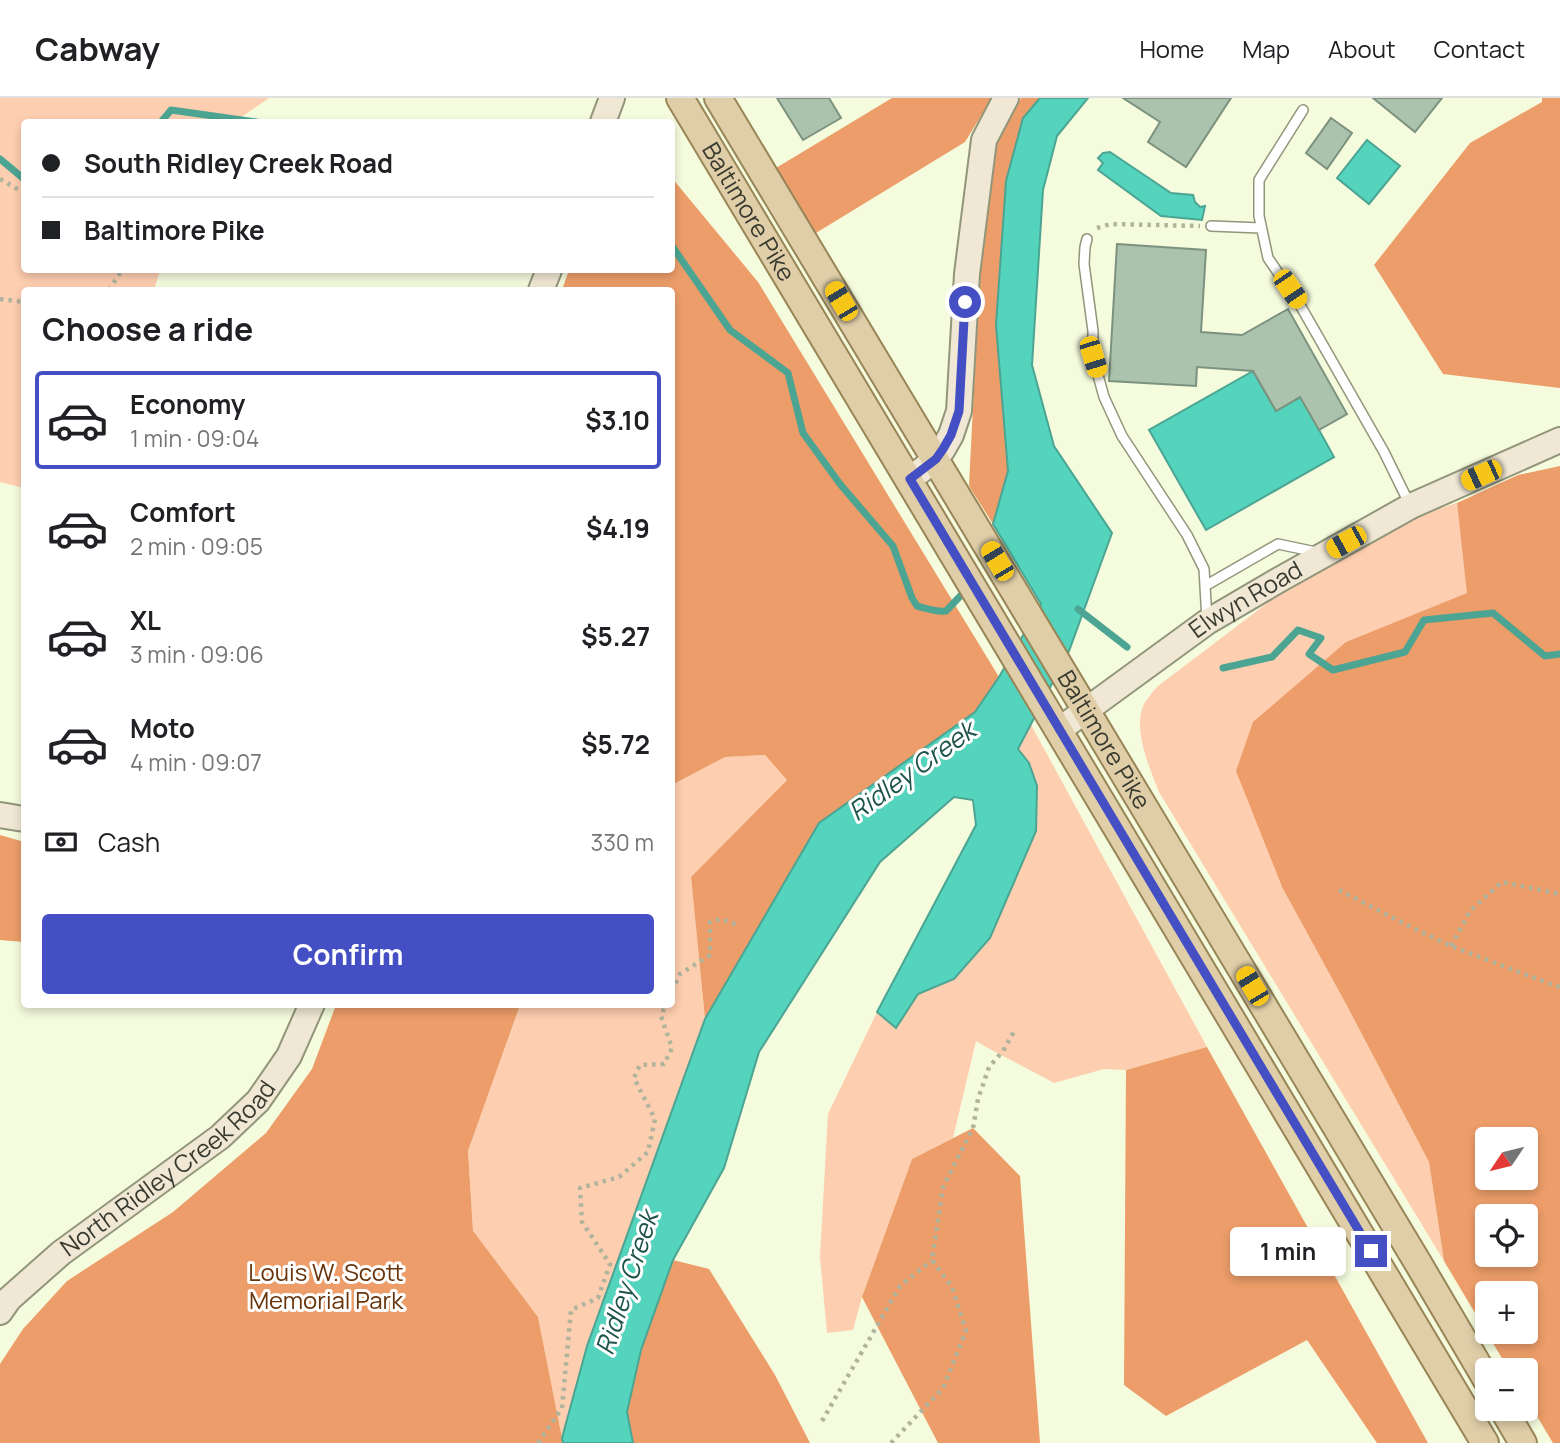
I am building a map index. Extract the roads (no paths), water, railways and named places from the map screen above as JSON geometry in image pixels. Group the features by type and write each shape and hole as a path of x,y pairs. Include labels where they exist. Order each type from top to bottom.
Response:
{"main road":[{"name":"Baltimore Pike","path":"680,98 1485,1443"},
{"name":"Baltimore Pike","path":"718,98 1475,1360"},
{"path":"1510,1421 1523,1443"}],"street":[{"path":"604,119 612,98"},
{"path":"910,479 936,459 951,435 959,411 967,274 984,140 1006,98"},
{"name":"Elwyn Road","path":"1059,730 1207,622 1324,554 1411,506 1560,440"},
{"path":"0,815 21,818"},
{"name":"North Ridley Creek Road","path":"0,1312 9,1298 61,1253 220,1137 258,1101 289,1056 310,1008"}],"lane":[{"path":"1303,110 1259,180 1259,216 1268,258 1300,305 1384,452 1411,506"},
{"path":"1211,226 1261,228"},
{"path":"1087,239 1084,264 1093,331 1093,357 1104,397 1122,436 1186,535 1204,569 1207,622"},
{"path":"1205,586 1278,544 1324,554"}],"water":[{"name":"Ridley Creek","path":"1040,98 1088,98 1057,136 1043,190 1032,365 1054,446 1112,533 1069,651 1018,749 1029,763 1037,786 1036,831 990,938 954,979 918,994 896,1028 877,1012 976,825 973,800 954,797 880,862 759,1052 724,1168 673,1260 641,1350 627,1412 633,1443 563,1443 562,1438 587,1346 705,1019 819,823 975,712 999,677 1041,604 993,524 1008,471 996,325 1006,181 1023,118"},
{"path":"1367,140 1400,166 1369,204 1337,178"},
{"path":"1110,152 1171,193 1193,195 1200,207 1205,206 1202,220 1161,216 1098,170 1103,163 1098,158 1103,153"},
{"path":"1253,371 1276,411 1301,397 1334,457 1206,530 1149,430"}],"waterway":[{"path":"164,119 171,110 235,119"},
{"path":"0,159 21,176"},
{"path":"675,250 730,330 788,373 803,433 840,484 893,546 917,606 946,611 968,588"},
{"path":"1078,609 1127,647"},
{"path":"1223,668 1272,657 1298,630 1321,638 1309,654 1333,670 1405,652 1424,620 1493,613 1545,656 1560,654"}],"park label":[{"name":"Louis W. Scott Memorial Park","path":"326,1287"}]}
